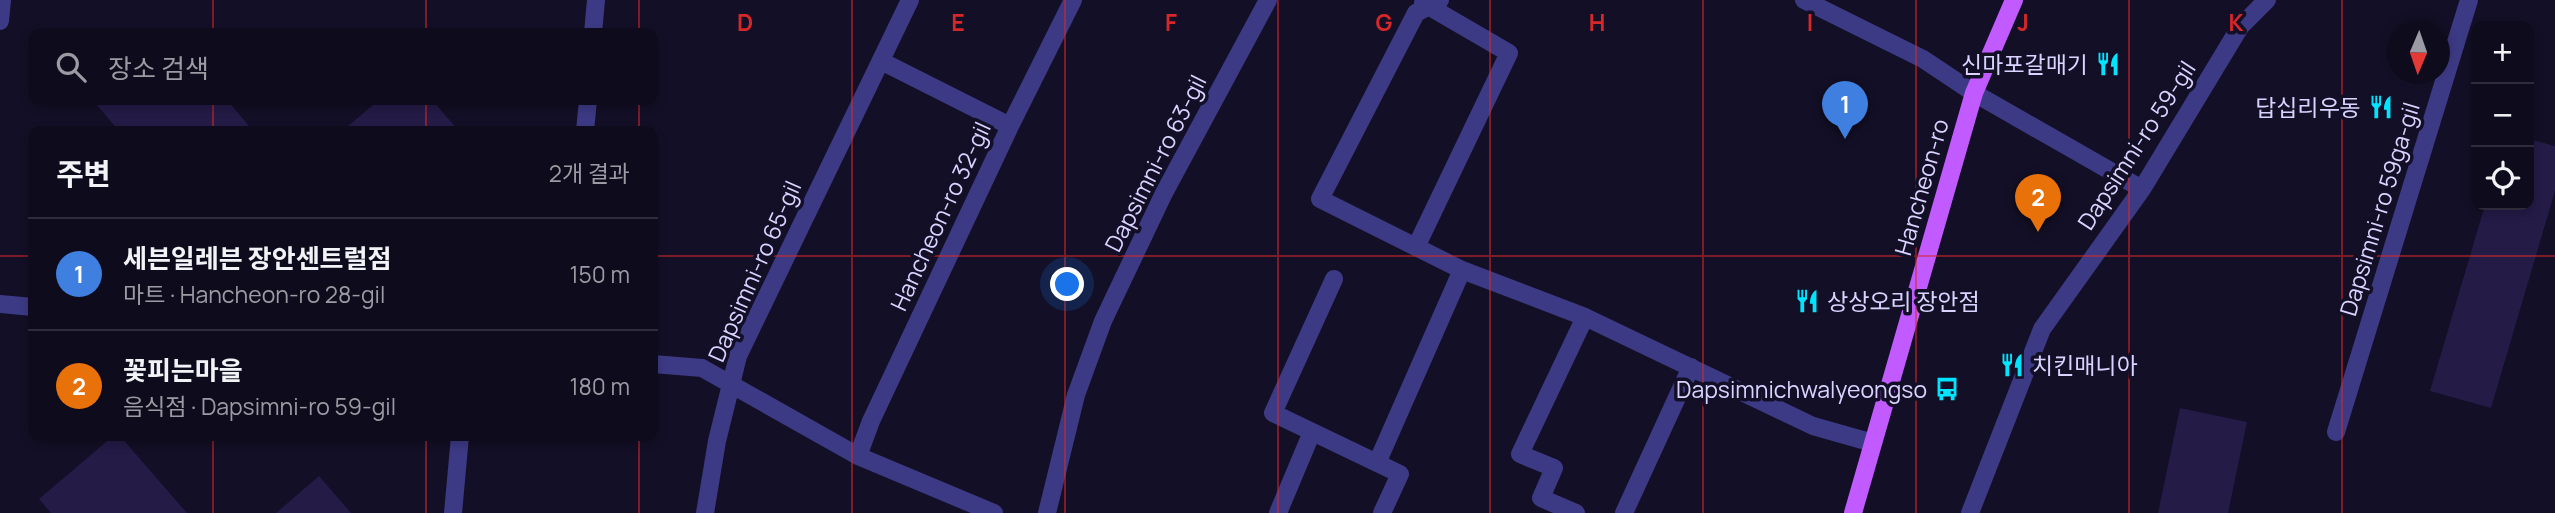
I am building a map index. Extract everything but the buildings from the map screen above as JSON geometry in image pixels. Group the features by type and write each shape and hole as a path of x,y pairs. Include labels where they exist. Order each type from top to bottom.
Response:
{"main road":[{"name":"Hancheon-ro","path":"1853,513 1973,93 2014,0"}],"street":[{"path":"0,21 2,0"},
{"path":"593,28 596,0"},
{"name":"Dapsimni-ro 65-gil","path":"705,513 717,442 738,356 910,0"},
{"name":"Hancheon-ro 32-gil","path":"858,456 871,421 1010,126 1073,0"},
{"name":"Dapsimni-ro 63-gil","path":"1047,513 1076,395 1103,321 1164,193 1268,0"},
{"path":"1804,0 1923,59 1973,93 2142,189"},
{"name":"Dapsimni-ro 59-gil","path":"1970,513 2042,329 2142,189 2240,27 2267,0"},
{"name":"Dapsimni-ro 59ga-gil","path":"2336,432 2469,0"},
{"path":"1416,247 1510,53 1429,2 1416,13 1320,198 1461,270 1585,317 1813,426 1873,443"},
{"path":"881,61 1010,126"},
{"path":"585,126 588,105"},
{"path":"1377,463 1461,270"},
{"path":"1334,279 1273,413 1400,474 1382,513"},
{"path":"0,304 28,307"},
{"path":"1576,513 1538,505 1554,468 1520,454 1585,317"},
{"path":"658,364 702,368 858,456 994,513"},
{"path":"1623,513 1691,368"},
{"path":"1278,513 1312,432"},
{"path":"453,513 460,441"}],"place":[{"name":"신마포갈매기","path":"2108,64"},
{"name":"답십리우동","path":"2381,107"},
{"name":"세븐일레븐 장안센트럴점","path":"1845,139"},
{"name":"꽃피는마을","path":"2038,232"},
{"name":"상상오리 장안점","path":"1807,301"},
{"name":"치킨매니아","path":"2012,365"},
{"name":"Dapsimnichwalyeongso","path":"1947,389"}]}
